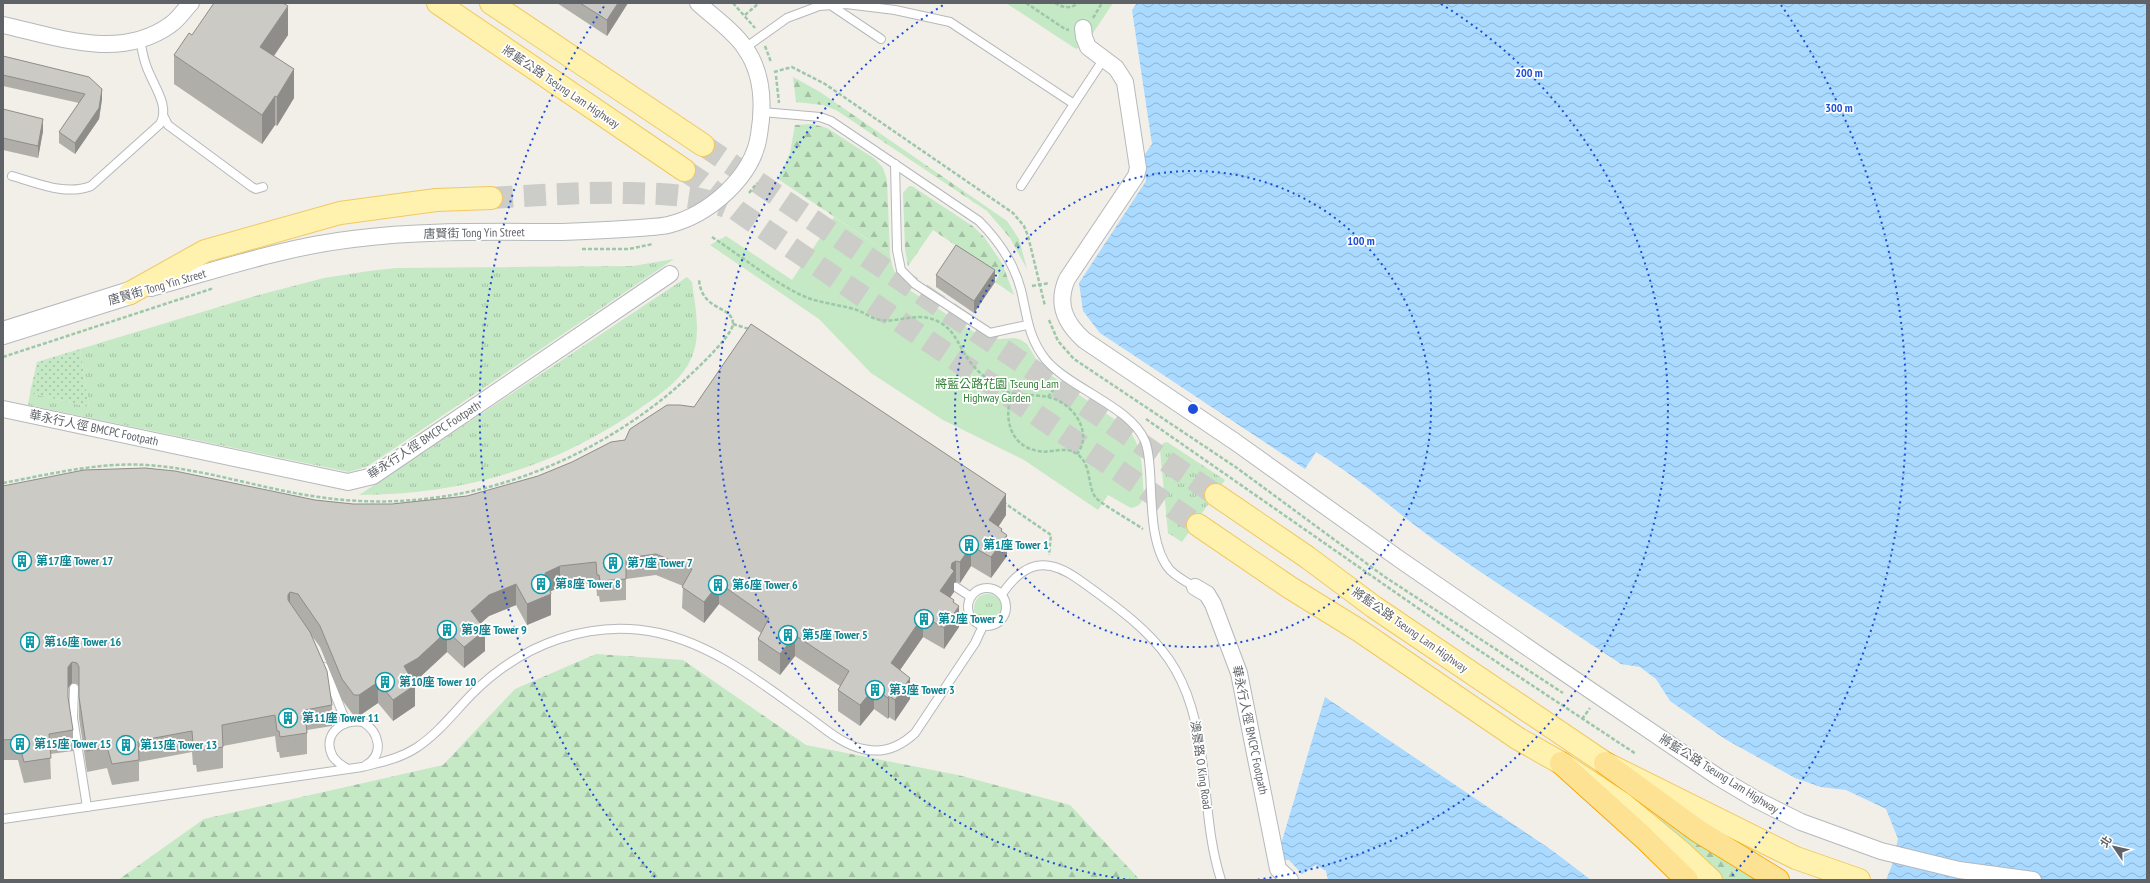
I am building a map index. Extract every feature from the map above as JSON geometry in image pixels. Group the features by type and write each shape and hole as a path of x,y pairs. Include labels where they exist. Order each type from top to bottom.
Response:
{"highway":[{"path":"1561,763 1643,837 1686,880"},
{"path":"1605,763 1698,831 1778,880"}],"main road":[{"name":"將藍公路 Tseung Lam Highway","path":"438,3 684,170"},
{"path":"490,3 702,145"},
{"path":"130,294 205,252 340,213 436,200 491,198"},
{"name":"將藍公路 Tseung Lam Highway","path":"1216,494 1307,557 1374,607 1605,763 1796,858 1859,880"},
{"path":"1198,525 1289,587 1360,631 1517,738 1561,763 1629,809 1681,852 1711,880"}],"street":[{"path":"3,25 80,42 110,45 140,40 170,25 191,3"},
{"name":"唐賢街 Tong Yin Street","path":"3,333 130,294 274,254 353,239 420,235 605,231 668,225 710,205 733,185 749,163 758,144 762,112 762,98 759,80 745,48 698,3"},
{"name":"將藍公路 Tseung Lam Highway","path":"1083,28 1084,37 1088,47 1103,60 1116,68 1125,82 1138,168 1136,176 1067,279 1062,291 1061,302 1064,314 1075,332 1559,669 1718,776 1755,799 1801,822 1849,840 1934,864 2033,880"},
{"name":"華永行人徑 BMCPC Footpath","path":"3,409 348,482 361,480 373,476 670,274"},
{"name":"華永行人徑 BMCPC Footpath","path":"1195,587 1207,594 1213,604 1239,673 1278,869 1290,880"}],"lane":[{"path":"745,48 787,18 808,8 829,4 846,4 895,10 950,22 1074,104"},
{"path":"829,4 881,39"},
{"path":"140,40 146,66 164,107 164,117 168,125 252,187 256,189 263,187"},
{"path":"1021,186 1103,60"},
{"path":"762,112 820,117 830,121 979,221 990,232 1009,259 1016,274 1027,325 1035,344 1054,368 1125,416 1142,435 1148,452 1156,538 1160,554 1167,567 1178,577 1195,587"},
{"path":"12,176 69,191 86,188 91,186 160,124 164,117"},
{"path":"895,164 898,260 908,278 990,333 1027,325"},
{"name":"澳景路 O King Road","path":"1002,594 1012,580 1026,569 1040,564 1055,566 1068,572 1139,625 1160,645 1179,674 1188,693 1197,724 1211,840 1221,880"},
{"path":"956,587 971,597"},
{"path":"985,588 991,588 1002,594 1007,605 1004,617 995,625 983,626 972,620 968,608 971,597 975,592 985,588"},
{"path":"3,819 362,767 397,759 417,747 504,666 532,649 562,637 594,630 627,629 659,633 690,642 732,665 847,744 871,751 887,750 902,743 915,733 975,643 983,626"},
{"path":"321,662 346,722"},
{"path":"74,688 73,718 87,807"},
{"path":"348,769 338,762 330,748 334,732 339,726 346,722 362,722 370,726 378,740 376,756 370,763 362,767"}],"path":[{"path":"745,15 759,3"},
{"path":"1026,3 1064,29 1073,31 1083,28"},
{"path":"1055,3 1067,8 1078,3"},
{"path":"712,236 787,287 816,301 856,309 875,319 884,320 915,316 929,318 941,323 952,331 966,356 982,374 1001,389 1012,394 1048,397 1065,405 1082,425 1084,432 1082,448 1077,454"},
{"path":"699,280 704,297 709,303 727,312 731,317 733,324 731,331 727,336"},
{"path":"733,324 750,330"},
{"path":"1012,394 1008,403 1008,423 1016,438 1023,444 1039,451 1064,449 1077,454 1086,465 1096,498 1156,538"},
{"path":"1146,419 1149,426"},
{"path":"999,499 1051,535 1051,544 1048,547"}],"green space":[{"path":"1006,3 1113,3 1085,45 1076,49"},
{"path":"793,77 820,92 1007,221 1019,239 1027,269 1010,238 987,211 836,110 823,105 796,102"},
{"path":"812,124 827,128 875,159 883,168 887,180 890,254 778,179 790,153 795,125"},
{"path":"912,186 974,227 984,237 1002,263 1014,295 995,282 999,275 933,230 908,266 905,249 903,193 908,187"},
{"name":"將藍公路花園 Tseung Lam Highway Garden","path":"834,217 890,254 892,266 896,275 911,291 986,340 1014,338 1021,340 1027,344 1042,369 1127,428 1137,443 1141,460 1144,496 1140,504 1131,508 1108,495 1098,510 1024,460 943,420 871,373 819,319 710,245 726,236 792,280"},
{"path":"674,259 368,466 349,472 28,405 30,393 89,407 80,349 255,296 324,278 396,268 633,266"},
{"path":"687,277 692,282 697,321 696,340 691,359 687,367 675,381 639,409 606,430 573,448 540,462 505,474 434,490 359,495"},
{"path":"80,349 89,407 30,393 37,362"},
{"path":"1167,442 1225,480 1182,542 1168,533 1160,450 1163,443"},
{"path":"988,594 998,598 1002,608 998,618 988,622 978,618 974,608 978,598"},
{"path":"596,654 683,660 806,745 958,775 1070,805 1140,880 118,880 204,819 443,765 515,689"},
{"path":"1655,814 1700,845 1760,880 1723,880"}],"water":[{"path":"1137,3 2147,3 2147,880 1886,880 1892,865 1898,839 1886,809 1846,790 1821,787 1795,778 1725,739 1670,701 1656,679 1640,667 1621,664 1482,573 1421,530 1332,462 1316,452 1305,469 1100,333 1083,311 1079,283 1146,181 1143,157 1152,144 1132,10"},
{"path":"1325,697 1553,851 1591,880 1328,880 1326,871 1316,865 1302,874 1289,860 1284,860 1281,844"}],"building":[{"path":"214,3 283,3 288,6 260,47 294,69 277,97 275,96 262,115 174,55 189,33 192,35"},
{"path":"580,3 618,3 607,20"},
{"path":"3,56 89,77 102,89 99,108 75,143 59,132 85,94 3,75"},
{"path":"3,109 43,119 38,146 3,138"},
{"path":"956,245 995,270 974,301 936,275"},
{"path":"751,324 1006,494 989,520 1002,529 1001,531 1007,535 991,557 971,546 960,562 956,561 952,563 951,568 954,571 940,591 954,600 953,602 959,606 944,628 923,616 891,663 910,678 895,700 889,696 888,698 874,688 860,705 838,690 849,671 795,635 780,654 758,639 769,618 719,583 704,602 682,587 692,569 656,554 626,558 626,579 600,581 599,575 597,575 596,562 560,566 545,573 551,594 527,604 516,584 489,595 471,611 485,630 464,647 447,631 418,658 404,666 415,685 393,700 378,682 359,695 354,695 342,679 320,626 298,594 290,592 288,595 288,600 310,632 327,671 332,705 305,710 307,733 280,737 279,731 277,731 275,715 222,725 223,747 197,751 196,744 193,744 192,731 138,741 139,760 112,764 107,747 87,751 79,697 79,667 77,663 72,662 68,667 68,697 73,730 49,734 51,758 24,762 18,739 3,740 3,486 84,470 145,468 175,471 315,500 353,504 392,504 467,496 538,476 572,462 611,442 625,440 630,429 667,405 694,407"}],"tunnel":[{"path":"703,145 1216,495"},
{"path":"684,170 702,182 739,212 1198,525"},
{"path":"491,198 577,193 655,194 703,199 726,207"}],"place":[{"name":"第1座 Tower 1","path":"969,545"},
{"name":"第17座 Tower 17","path":"22,561"},
{"name":"第7座 Tower 7","path":"613,563"},
{"name":"第8座 Tower 8","path":"541,584"},
{"name":"第6座 Tower 6","path":"718,585"},
{"name":"第2座 Tower 2","path":"924,619"},
{"name":"第9座 Tower 9","path":"447,630"},
{"name":"第5座 Tower 5","path":"788,635"},
{"name":"第16座 Tower 16","path":"30,642"},
{"name":"第10座 Tower 10","path":"385,682"},
{"name":"第3座 Tower 3","path":"875,690"},
{"name":"第11座 Tower 11","path":"288,718"},
{"name":"第15座 Tower 15","path":"20,744"},
{"name":"第13座 Tower 13","path":"126,745"}]}
